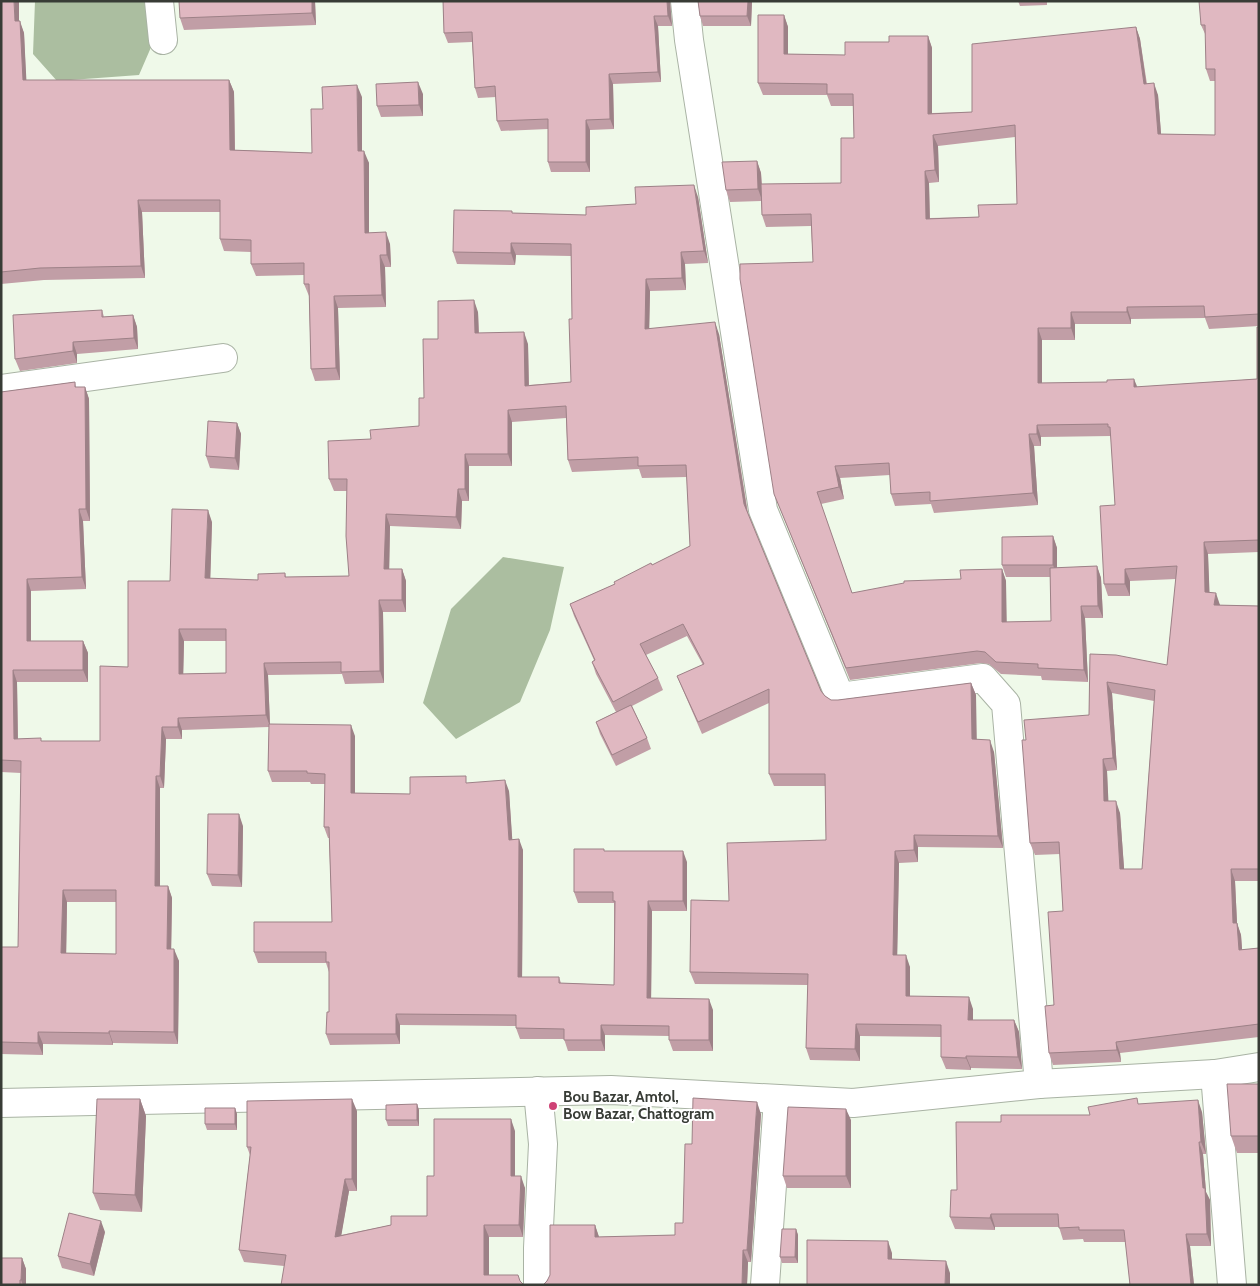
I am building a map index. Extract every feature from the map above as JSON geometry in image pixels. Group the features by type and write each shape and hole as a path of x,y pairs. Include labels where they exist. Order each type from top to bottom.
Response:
{"street":[{"path":"159,1 163,40"},
{"path":"685,1 689,40 763,510 840,697 983,678 1006,704 1039,1084"},
{"path":"1,389 223,358"},
{"path":"1,1103 611,1090 853,1104 1039,1084 1215,1074 1259,1067"},
{"path":"1215,1074 1232,1285"},
{"path":"538,1091 543,1144 538,1285"},
{"path":"765,1285 778,1099"}],"shaded area":[{"path":"35,1 147,1 152,45 139,75 57,81 33,54"},
{"path":"503,557 564,567 550,630 520,702 456,739 423,703 451,609"}],"building":[{"path":"1,1 14,1 15,21 20,21 23,80 229,80 230,150 312,153 311,109 323,109 322,87 357,85 358,151 364,151 365,233 386,232 387,255 380,255 382,295 334,296 336,368 311,369 309,284 304,284 304,263 251,264 251,240 220,239 220,200 138,200 141,266 40,268 1,272"},
{"path":"179,1 312,1 312,13 180,18"},
{"path":"443,1 667,1 668,16 654,16 658,72 609,74 610,119 586,120 586,162 548,162 548,119 497,121 495,86 475,88 472,32 444,33"},
{"path":"698,1 748,1 747,16 700,16"},
{"path":"1199,1 1259,1 1259,314 1205,317 1204,306 1127,307 1127,312 1071,312 1071,328 1038,328 1038,383 1107,382 1107,380 1134,379 1134,387 1257,379 1257,327 1259,327 1259,540 1204,542 1205,592 1216,593 1214,605 1259,606 1259,869 1231,869 1233,923 1237,923 1239,950 1259,948 1259,1024 1116,1042 1117,1050 1049,1053 1045,1006 1054,1005 1048,912 1063,911 1059,842 1030,843 1022,740 1026,740 1024,720 1089,715 1090,654 1116,655 1167,665 1177,566 1125,569 1125,584 1104,584 1100,506 1115,505 1110,427 1108,427 1108,424 1037,425 1037,434 1029,434 1033,493 930,501 930,492 891,494 889,463 835,466 839,487 817,492 852,593 904,583 904,581 961,579 960,570 1002,569 1002,622 1051,621 1050,568 1097,566 1098,606 1081,606 1084,670 1038,668 1038,664 996,662 985,652 977,651 846,668 774,494 740,279 740,264 813,262 811,214 762,215 761,184 841,183 841,138 854,138 853,94 827,94 827,84 758,83 758,15 784,15 784,54 845,55 845,42 889,42 889,36 928,36 928,114 972,112 972,44 1136,27 1144,84 1154,83 1158,134 1215,135 1215,69 1206,69 1205,25 1201,25","holes":["1015,125 1017,204 978,205 979,217 926,219 925,171 935,170 933,135","1107,682 1155,690 1142,869 1120,869 1116,801 1104,801 1103,759 1113,758"]},
{"path":"418,82 419,105 377,106 376,84"},
{"path":"757,161 758,189 726,190 722,162"},
{"path":"694,185 704,251 681,252 682,278 646,279 645,329 715,322 744,504 821,691 831,700 838,700 971,683 972,739 990,740 998,836 914,835 914,850 895,851 893,955 906,955 906,996 969,997 968,1020 1014,1020 1018,1057 941,1057 941,1025 856,1024 855,1049 806,1048 808,974 690,972 691,900 729,901 727,843 826,840 825,774 769,774 769,689 698,722 677,676 704,664 683,624 640,644 658,678 613,702 592,662 595,660 570,604 615,584 614,582 651,563 652,565 690,546 686,465 638,466 638,457 568,460 566,406 508,410 508,454 465,454 465,489 458,489 456,517 386,514 384,569 402,569 402,600 379,600 380,671 341,672 341,662 264,663 266,715 178,718 178,727 162,727 160,776 156,776 155,886 168,886 167,949 174,949 174,1032 38,1032 38,1043 1,1042 1,947 18,947 21,761 1,760 1,392 75,382 75,387 85,387 86,509 79,509 82,577 27,579 27,641 83,641 83,670 13,670 14,739 41,738 41,741 100,741 100,666 128,667 128,581 170,581 172,509 208,510 205,578 258,580 258,574 285,573 285,577 349,576 346,536 347,479 329,479 328,441 371,439 370,430 419,426 419,398 424,398 423,339 438,339 438,301 474,300 475,333 524,332 525,386 571,382 569,319 572,319 571,244 511,243 511,253 453,252 454,210 586,215 586,207 636,204 635,187","holes":["179,629 226,629 226,673 179,674","63,890 116,890 116,954 61,953"]},
{"path":"102,310 102,317 133,315 134,338 73,342 73,351 15,359 13,315"},
{"path":"208,421 237,423 235,458 206,456"},
{"path":"1053,536 1053,565 1002,565 1002,537"},
{"path":"631,705 647,738 612,755 596,722"},
{"path":"269,724 351,725 351,793 410,794 410,777 466,776 466,783 505,780 509,840 519,839 518,977 559,977 559,983 614,985 615,901 613,901 613,892 574,892 574,849 683,851 683,901 648,901 647,998 709,999 709,1040 669,1040 669,1026 601,1025 601,1040 564,1040 564,1029 516,1028 516,1015 396,1014 396,1034 326,1034 327,1012 329,1012 329,962 326,962 326,952 254,952 254,922 332,922 329,827 324,827 325,774 307,773 307,771 268,771"},
{"path":"208,814 239,814 238,875 207,874"},
{"path":"1227,1084 1259,1084 1259,1136 1231,1136"},
{"path":"693,1098 757,1102 747,1250 743,1250 742,1285 543,1285 550,1275 550,1225 595,1225 595,1237 675,1235 675,1223 683,1223 685,1144 692,1144"},
{"path":"1137,1098 1138,1104 1198,1100 1201,1142 1199,1142 1203,1188 1205,1188 1207,1234 1186,1234 1191,1285 1130,1285 1124,1230 1079,1230 1079,1227 1059,1228 1058,1214 991,1214 990,1218 950,1217 951,1190 957,1190 956,1122 1001,1122 1001,1115 1090,1115 1088,1107"},
{"path":"97,1099 140,1099 135,1195 93,1193"},
{"path":"352,1099 352,1179 345,1179 335,1237 391,1225 391,1216 427,1216 427,1176 434,1176 434,1119 511,1119 511,1176 521,1176 519,1225 484,1225 484,1275 518,1275 524,1285 281,1285 286,1255 239,1250 251,1147 247,1147 247,1101"},
{"path":"417,1104 417,1120 386,1120 386,1105"},
{"path":"788,1107 846,1109 846,1176 783,1176"},
{"path":"205,1108 235,1108 235,1124 205,1124"},
{"path":"69,1213 101,1221 90,1264 58,1256"},
{"path":"782,1229 796,1229 795,1257 780,1257"},
{"path":"807,1240 888,1241 888,1259 946,1261 945,1285 807,1285"},
{"path":"1,1258 22,1258 20,1285 1,1285"}],"place":[{"name":"Bou Bazar, Amtol, Bow Bazar, Chattogram","path":"553,1106"}]}
